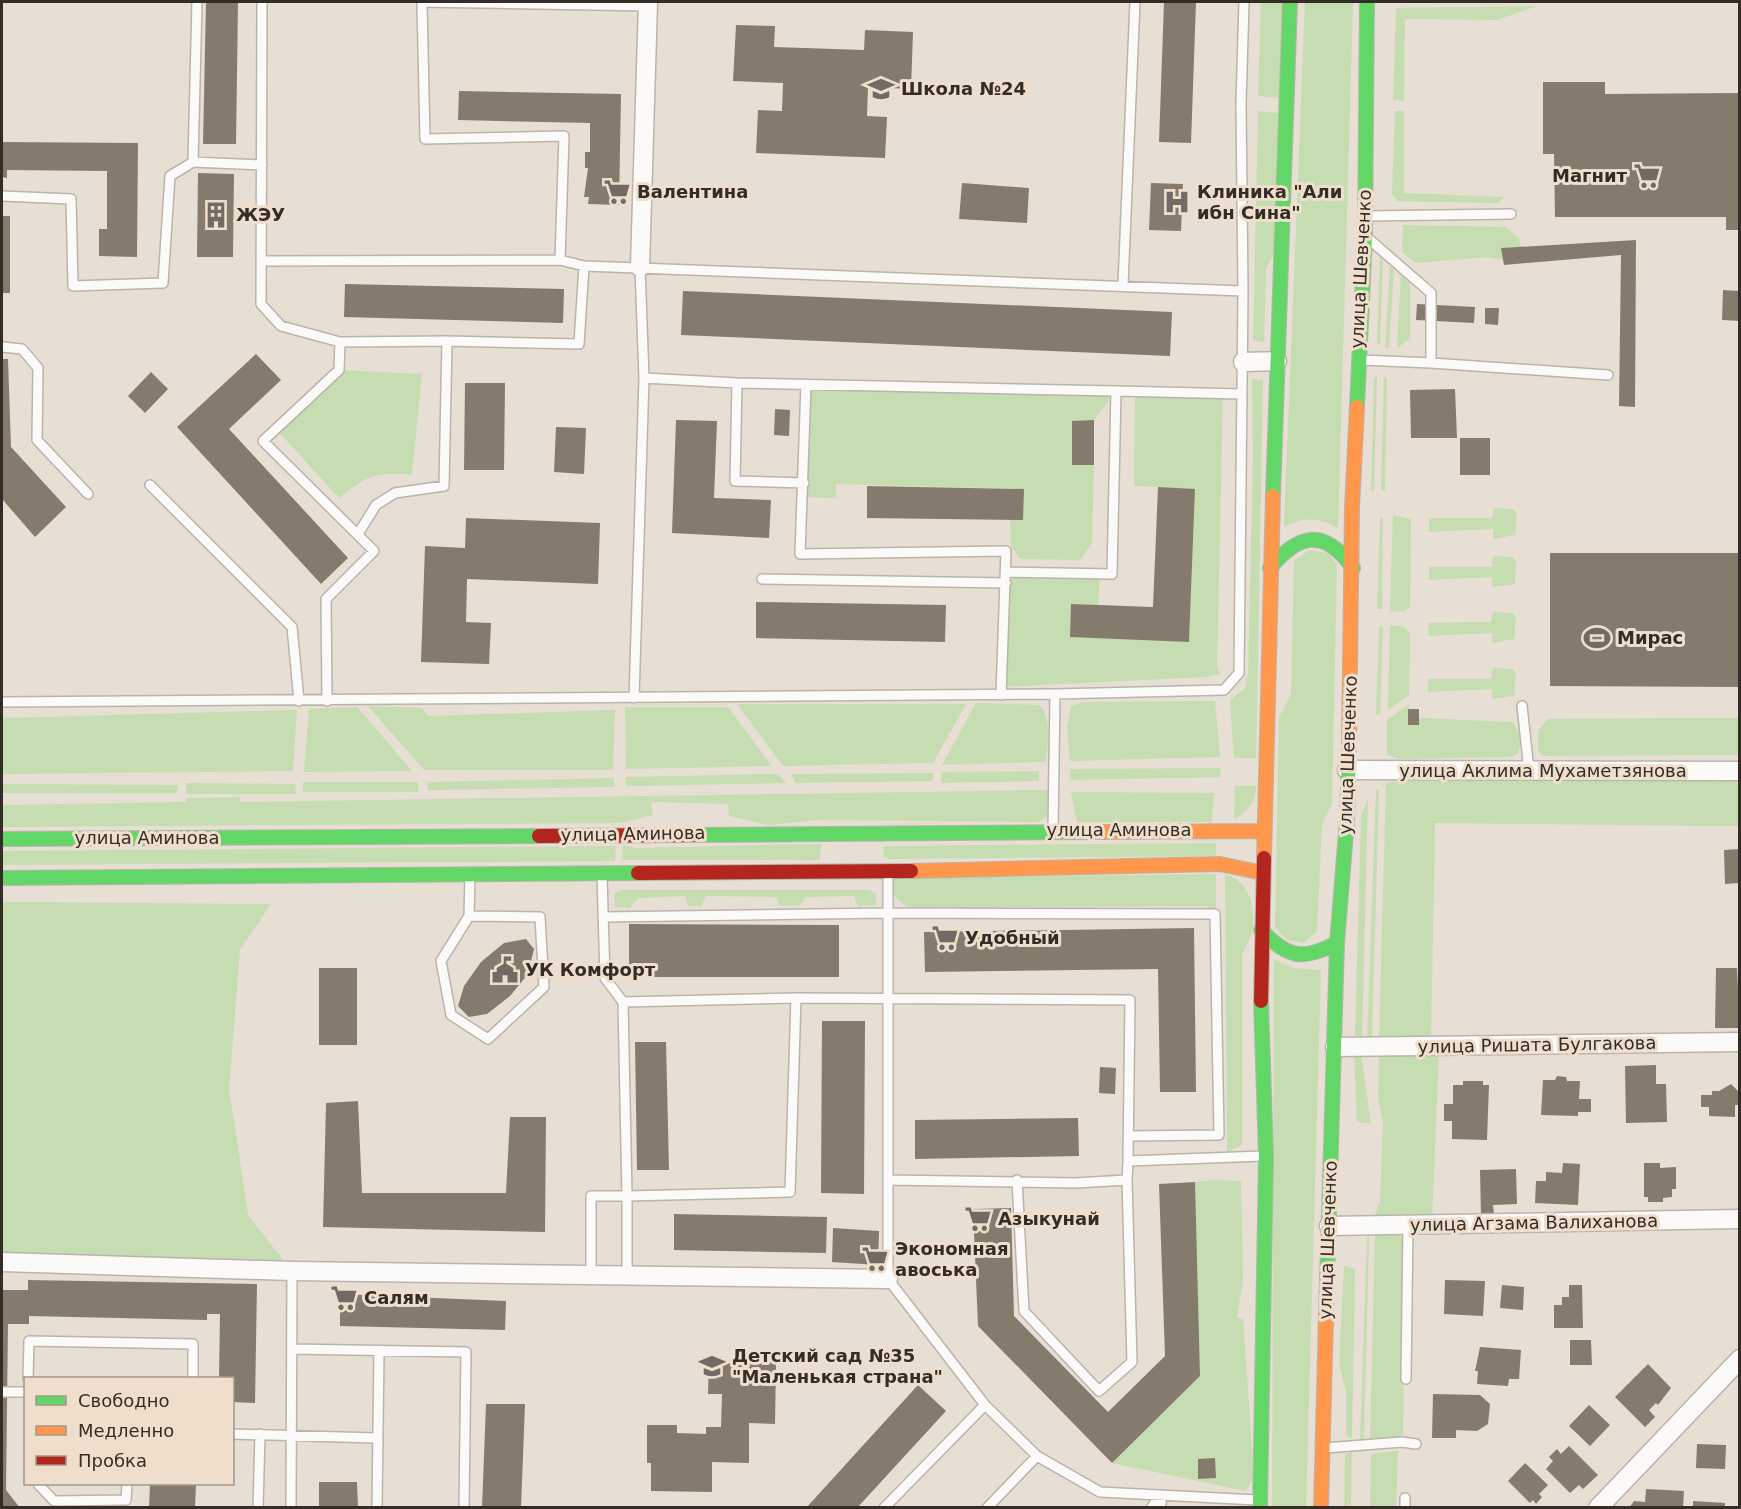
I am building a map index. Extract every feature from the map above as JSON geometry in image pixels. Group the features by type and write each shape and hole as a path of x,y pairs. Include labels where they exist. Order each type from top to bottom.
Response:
{"main road":[{"path":"1260,1504 1266,1156 1261,1057 1261,930 1270,568 1290,2"},
{"name":"улица Шевченко","path":"1321,1508 1337,943 1347,820 1357,360 1365,236 1367,2"},
{"path":"1270,568 1290,546 1301,540 1313,538 1326,540 1336,546 1353,568"},
{"name":"улица Аминова","path":"2,839 1053,830 1264,831"},
{"path":"832,871 843,865 846,855 846,841 838,832"},
{"path":"875,832 878,863"},
{"name":"улица Аминова","path":"2,878 470,872 832,871 878,863 1220,864 1263,873"},
{"path":"1261,930 1272,943 1296,956 1312,955 1337,943"}],"street":[{"path":"640,267 648,4"},
{"path":"1243,362 1277,361"},
{"name":"улица Аклима Мухаметзянова","path":"1347,770 1740,771"},
{"name":"улица Ришата Булгакова","path":"1335,1047 1740,1042"},
{"name":"улица Агзама Валиханова","path":"1329,1226 1740,1219"},
{"path":"2,1262 292,1270 888,1279"},
{"path":"1598,1508 1740,1359"}],"lane":[{"path":"193,162 197,2"},
{"path":"262,2 261,304 281,326 340,342 447,341 579,344 584,266"},
{"path":"560,260 564,136 425,139 422,2 648,4"},
{"path":"1123,284 1135,2"},
{"path":"2,702 1001,695 1224,690 1239,673 1243,362 1241,103 1244,2"},
{"path":"2,196 71,199 73,286 164,283 170,176 193,162 262,165"},
{"path":"1365,216 1511,214"},
{"path":"1365,236 1431,293 1431,363"},
{"path":"262,261 560,260 584,266 1123,284 1243,291"},
{"path":"634,698 644,378 640,267"},
{"path":"358,534 376,505 394,493 444,486 447,341"},
{"path":"327,701 326,599 374,551 263,441 339,370 340,342"},
{"path":"2,346 22,349 38,368 37,440 88,494"},
{"path":"1357,360 1608,375"},
{"path":"644,378 737,383 1242,394"},
{"path":"737,383 735,481 804,483"},
{"path":"806,384 800,554 1005,551 1006,583 1001,695"},
{"path":"1006,572 1112,574 1116,391"},
{"path":"150,485 292,627 299,701"},
{"path":"762,579 1006,583"},
{"path":"1053,830 1055,694"},
{"path":"1522,706 1529,770"},
{"path":"878,863 888,913 888,1279 985,1405 1037,1456 1100,1492 1260,1504"},
{"path":"469,916 540,917 544,987 488,1039 451,1015 441,961 469,916 470,872"},
{"path":"602,872 605,978 623,1002 627,1276"},
{"path":"603,917 888,913 1215,914 1219,1134 1128,1136"},
{"path":"623,1002 796,998 1130,1000 1127,1180 1132,1362 1100,1391 1024,1311 1017,1180"},
{"path":"591,1275 591,1196 790,1192 796,998"},
{"path":"1128,1161 1266,1156"},
{"path":"888,1180 1017,1180 1075,1183 1127,1180"},
{"path":"1406,1379 1408,1225"},
{"path":"291,1508 292,1270"},
{"path":"28,1377 29,1341 193,1344 193,1377"},
{"path":"292,1349 466,1352 464,1508"},
{"path":"377,1508 376,1438 379,1351"},
{"path":"2,1392 24,1392"},
{"path":"884,1508 985,1405"},
{"path":"234,1434 376,1438"},
{"path":"258,1508 260,1434"},
{"path":"1322,1448 1402,1442 1416,1444"},
{"path":"987,1508 1037,1456"},
{"path":"39,1485 54,1501 126,1500 127,1485"},
{"path":"1151,1508 1161,1496"},
{"path":"1161,1496 1161,1508"}],"green space":[{"path":"1261,2 1283,2 1280,98 1258,96"},
{"path":"1305,2 1353,2 1338,528 1318,520 1298,521 1284,527"},
{"path":"1537,6 1497,20 1405,19 1404,101 1393,100 1396,8"},
{"path":"1258,111 1279,113 1276,249 1266,269 1264,342 1253,340"},
{"path":"1395,111 1404,111 1404,193 1504,197 1498,203 1397,201 1392,193"},
{"path":"1403,225 1506,227 1519,239 1521,247 1503,260 1489,257 1416,263 1402,252"},
{"path":"1380,255 1383,260 1380,345 1377,343"},
{"path":"1390,266 1394,270 1389,348 1385,348"},
{"path":"1401,274 1410,284 1410,339 1397,348"},
{"path":"339,370 422,374 412,475 389,474 372,477 339,498 276,429"},
{"path":"1374,377 1377,378 1374,491 1371,491"},
{"path":"1384,377 1387,377 1385,491 1381,490"},
{"path":"1252,379 1263,380 1256,758 1234,758 1230,700 1245,688 1248,674 1253,455"},
{"path":"806,384 1116,391 1094,420 1072,422 1072,465 1094,465 1092,543 1080,560 1020,559 1011,546 1010,520 1023,520 1023,489 836,484 836,498 804,497"},
{"path":"1135,391 1223,394 1217,667 1220,674 1205,677 1001,687 1006,572 1100,574 1098,605 1071,604 1070,637 1189,642 1195,489 1134,486"},
{"path":"1494,508 1513,509 1517,513 1515,535 1493,539 1493,529 1429,532 1429,518 1492,518"},
{"path":"1393,515 1411,519 1410,607 1404,611 1390,612"},
{"path":"1380,518 1383,518 1382,609 1377,609"},
{"path":"1309,550 1328,553 1337,564 1332,804 1322,824 1317,931 1304,943 1287,940 1275,927 1279,717 1291,694 1294,561"},
{"path":"1493,556 1512,557 1516,561 1515,584 1492,587 1492,577 1429,580 1429,567 1492,567"},
{"path":"1493,612 1512,613 1516,617 1514,639 1492,643 1492,633 1429,636 1428,623 1491,622"},
{"path":"1390,625 1404,627 1410,634 1409,695 1388,710"},
{"path":"1379,627 1383,627 1380,715 1376,714"},
{"path":"1493,668 1512,669 1516,673 1514,696 1492,699 1492,689 1428,692 1428,679 1491,679"},
{"path":"1215,701 1220,757 1070,761 1067,727 1071,707 1082,702"},
{"path":"976,703 1039,705 1048,724 1046,762 942,765"},
{"path":"737,704 966,704 933,763 783,766"},
{"path":"1409,704 1409,725 1419,725 1419,718 1512,722 1522,738 1518,753 1512,757 1399,759 1387,755 1387,720"},
{"path":"368,706 422,708 428,716 615,710 613,770 424,770"},
{"path":"357,707 412,771 304,772 309,709"},
{"path":"625,707 728,707 772,766 626,769"},
{"path":"297,710 293,771 2,774 2,718"},
{"path":"1739,718 1739,755 1543,756 1538,750 1538,731 1548,719"},
{"path":"1221,768 1220,777 1070,780 1070,769"},
{"path":"1039,771 1039,781 941,783 942,772"},
{"path":"933,773 933,781 796,783 791,774"},
{"path":"778,774 786,783 626,786 626,777"},
{"path":"614,778 614,787 427,790 428,782"},
{"path":"1399,781 1737,781 1739,826 1435,823 1431,1039 1379,1040 1386,783"},
{"path":"303,782 418,782 418,792 303,792"},
{"path":"186,783 296,784 295,794 186,794"},
{"path":"2,784 178,785 177,793 2,793"},
{"path":"1235,786 1256,786 1255,797 1250,806 1234,820"},
{"path":"1379,789 1372,1040 1367,1040 1376,790"},
{"path":"1048,790 1047,817 1038,822 819,820 768,825 729,816 728,804 651,802 653,815 620,823 2,827 2,805 186,802 186,798 240,797 240,802"},
{"path":"1071,792 1214,793 1212,822 1077,822"},
{"path":"1368,798 1362,1039 1355,1035 1361,816"},
{"path":"1216,843 1216,856 889,859 884,857 883,849 885,846"},
{"path":"821,844 820,860 622,860 623,845 635,848"},
{"path":"616,846 615,861 2,865 2,851"},
{"path":"1216,874 1216,910 1204,906 907,907 893,895 894,878"},
{"path":"1225,875 1233,878 1245,889 1253,915 1252,932 1242,954 1242,1145 1227,1152"},
{"path":"621,890 869,890 876,894 876,905 858,906 854,896 805,897 801,905 780,906 776,897 706,896 701,906 688,906 685,896 638,898 630,908 615,907 614,894"},
{"path":"2,902 271,904 240,950 229,1088 248,1215 284,1261 2,1252"},
{"path":"1274,959 1293,968 1321,970 1306,1507 1272,1508"},
{"path":"1379,1050 1439,1051 1432,1220 1372,1222 1380,1202 1383,1122 1378,1099"},
{"path":"1354,1053 1361,1053 1371,1124 1357,1122"},
{"path":"1241,1181 1243,1279 1237,1318 1243,1319 1254,1477 1246,1491 1112,1463 1200,1376 1195,1182"},
{"path":"1375,1235 1400,1235 1405,1244 1403,1434 1398,1438 1370,1439"},
{"path":"1367,1237 1369,1237 1364,1440 1360,1441"},
{"path":"1344,1266 1355,1269 1352,1439 1346,1436 1346,1391 1339,1364"},
{"path":"1352,1451 1351,1507 1344,1507 1345,1455"},
{"path":"1398,1451 1396,1507 1370,1507 1371,1454"}],"building":[{"path":"206,2 238,2 236,144 203,144"},
{"path":"1164,2 1196,2 1191,143 1159,142"},
{"path":"736,25 775,26 774,47 864,50 865,30 913,32 911,89 868,87 867,116 887,117 885,158 756,153 758,110 782,111 783,83 733,81"},
{"name":"Магнит","path":"1543,82 1605,82 1605,94 1740,93 1740,230 1726,230 1726,217 1555,217 1554,154 1543,154"},
{"path":"459,91 621,94 619,205 588,204 589,197 584,197 588,168 585,168 585,152 590,152 590,123 458,120"},
{"path":"2,142 138,143 137,257 99,256 99,229 107,229 107,171 7,170 7,178 2,177"},
{"name":"ЖЭУ","path":"198,173 234,174 233,257 197,257"},
{"path":"962,183 1029,188 1027,223 959,219"},
{"path":"1151,183 1183,184 1181,231 1149,230"},
{"path":"2,216 10,216 10,293 2,293"},
{"path":"1636,240 1635,407 1619,406 1621,255 1504,265 1501,248"},
{"path":"345,284 564,289 563,323 344,317"},
{"path":"1723,290 1740,291 1740,321 1722,320"},
{"path":"683,291 1172,312 1170,356 681,335"},
{"path":"1417,304 1475,307 1474,323 1416,320"},
{"path":"1485,308 1499,308 1498,325 1485,324"},
{"path":"256,354 281,380 229,429 348,558 321,584 177,427"},
{"path":"2,359 8,359 11,447 66,507 35,537 2,499"},
{"path":"151,372 168,389 145,413 128,396"},
{"path":"465,383 505,383 504,470 464,470"},
{"path":"1455,389 1457,438 1411,438 1410,390"},
{"path":"775,409 790,410 789,436 774,435"},
{"path":"676,420 717,421 714,498 771,500 769,538 672,533"},
{"path":"1094,420 1094,465 1072,465 1072,421"},
{"path":"556,427 586,428 584,474 554,472"},
{"path":"1460,438 1490,438 1490,475 1460,475"},
{"path":"867,486 1024,489 1023,520 867,518"},
{"path":"1158,487 1195,489 1189,642 1070,637 1071,604 1153,607"},
{"path":"466,518 600,523 598,584 467,579 466,622 491,623 489,664 421,662 425,546 465,548"},
{"path":"1550,553 1740,553 1740,687 1550,686"},
{"path":"756,602 946,605 945,642 756,638"},
{"path":"1408,709 1419,709 1419,725 1408,725"},
{"path":"1740,849 1740,883 1725,884 1724,850"},
{"path":"629,924 839,925 839,977 629,977"},
{"path":"1194,928 1196,1092 1160,1092 1158,969 925,972 924,932"},
{"path":"526,939 534,949 528,974 510,996 487,1014 469,1017 458,1006 464,986 481,962 504,943"},
{"path":"319,968 357,968 357,1045 319,1045"},
{"path":"1716,968 1737,968 1740,1028 1715,1028"},
{"path":"822,1021 865,1021 864,1194 821,1193"},
{"path":"635,1042 666,1042 669,1170 637,1170"},
{"path":"1656,1065 1656,1084 1666,1084 1667,1122 1626,1123 1625,1066"},
{"path":"1100,1067 1116,1068 1115,1094 1099,1093"},
{"path":"1557,1076 1566,1077 1567,1081 1580,1081 1579,1099 1591,1099 1591,1112 1578,1112 1578,1116 1541,1115 1543,1080 1555,1080"},
{"path":"1463,1081 1483,1081 1483,1085 1489,1085 1487,1140 1452,1139 1452,1121 1444,1121 1444,1104 1453,1104 1453,1085 1463,1085"},
{"path":"1731,1084 1740,1093 1740,1105 1735,1105 1735,1117 1709,1116 1709,1107 1701,1107 1701,1095 1712,1095 1712,1091 1719,1091"},
{"path":"358,1101 362,1193 506,1193 510,1117 546,1117 545,1232 323,1227 326,1103"},
{"path":"1078,1118 1079,1156 915,1159 915,1120"},
{"path":"1563,1163 1580,1164 1578,1205 1535,1203 1536,1181 1546,1181 1546,1172 1562,1173"},
{"path":"1644,1163 1660,1163 1660,1168 1676,1167 1676,1189 1672,1189 1672,1197 1663,1198 1663,1202 1648,1202 1648,1197 1644,1197"},
{"path":"1516,1169 1517,1204 1493,1205 1494,1215 1481,1216 1480,1170"},
{"path":"1195,1182 1200,1376 1112,1463 978,1326 973,1209 1011,1208 1014,1316 1108,1412 1165,1356 1159,1184"},
{"path":"674,1214 827,1217 826,1253 674,1250"},
{"path":"833,1228 879,1231 878,1265 832,1262"},
{"path":"28,1280 257,1284 255,1403 234,1402 234,1377 219,1377 220,1314 207,1314 207,1320 29,1316 29,1324 8,1324 6,1490 20,1508 2,1508 2,1290 28,1290"},
{"path":"1445,1280 1485,1281 1483,1316 1444,1314"},
{"path":"1502,1285 1524,1287 1523,1310 1500,1308"},
{"path":"1569,1285 1582,1285 1583,1328 1554,1328 1554,1305 1562,1305 1562,1297 1569,1297"},
{"path":"340,1294 506,1301 505,1330 340,1326"},
{"path":"1570,1340 1591,1340 1592,1365 1570,1365"},
{"path":"1480,1347 1521,1350 1519,1379 1509,1379 1508,1386 1477,1384 1478,1371 1475,1371"},
{"path":"709,1361 776,1362 775,1424 749,1423 749,1463 712,1462 712,1492 651,1491 651,1463 647,1463 647,1425 677,1425 677,1433 706,1434 706,1427 721,1427 722,1394 708,1394"},
{"path":"1648,1364 1671,1388 1658,1405 1656,1403 1649,1410 1655,1417 1645,1427 1615,1397"},
{"path":"918,1385 946,1411 857,1508 806,1508"},
{"path":"1433,1394 1480,1395 1490,1404 1488,1424 1477,1431 1456,1430 1456,1438 1432,1438"},
{"path":"486,1404 525,1404 521,1508 482,1508"},
{"path":"1589,1405 1610,1425 1590,1446 1569,1426"},
{"path":"1697,1444 1726,1445 1725,1469 1696,1468"},
{"path":"1569,1446 1598,1475 1583,1489 1579,1485 1570,1493 1546,1469 1553,1461 1549,1457 1557,1449 1561,1454"},
{"path":"1215,1458 1216,1478 1198,1479 1198,1459"},
{"path":"1525,1463 1548,1485 1539,1494 1542,1497 1536,1504 1533,1500 1530,1503 1508,1481"},
{"path":"319,1482 357,1482 358,1508 319,1508"},
{"path":"150,1485 196,1485 195,1508 149,1508"},
{"path":"1646,1489 1684,1491 1683,1508 1629,1508 1634,1501 1645,1502"},
{"path":"1693,1501 1725,1503 1725,1508 1693,1508"}],"traffic: fast":[{"path":"1273,496 1290,2"},
{"path":"1357,407 1365,236 1367,2"},
{"path":"1270,568 1292,547 1312,540 1322,541 1332,546 1353,568"},
{"path":"1326,1316 1337,943 1347,820 1349,747"},
{"path":"692,835 1095,832"},
{"path":"2,839 539,836"},
{"path":"2,878 638,873"},
{"path":"1261,930 1279,946 1296,954 1314,952 1337,943"},
{"path":"1260,1508 1266,1156 1261,1001"}],"traffic: slow":[{"path":"1349,747 1352,508 1357,407"},
{"path":"1264,858 1273,496"},
{"path":"1095,832 1264,831"},
{"path":"911,871 1220,864 1263,873"},
{"path":"1321,1508 1326,1316"}],"traffic: jam":[{"path":"539,836 692,835"},
{"path":"1261,1001 1264,858"},
{"path":"638,873 911,871"}],"place":[{"name":"Школа №24","path":"881,89"},
{"name":"Магнит","path":"1647,176"},
{"name":"Валентина","path":"617,192"},
{"name":"Клиника \"Али ибн Сина\"","path":"1177,202"},
{"name":"ЖЭУ","path":"216,215"},
{"name":"Мирас","path":"1597,638"},
{"name":"Удобный","path":"945,938"},
{"name":"УК Комфорт","path":"505,970"},
{"name":"Азыкунай","path":"978,1219"},
{"name":"Экономная авоська","path":"875,1259"},
{"name":"Салям","path":"344,1298"},
{"name":"Детский сад №35 \"Маленькая страна\"","path":"712,1366"}]}
